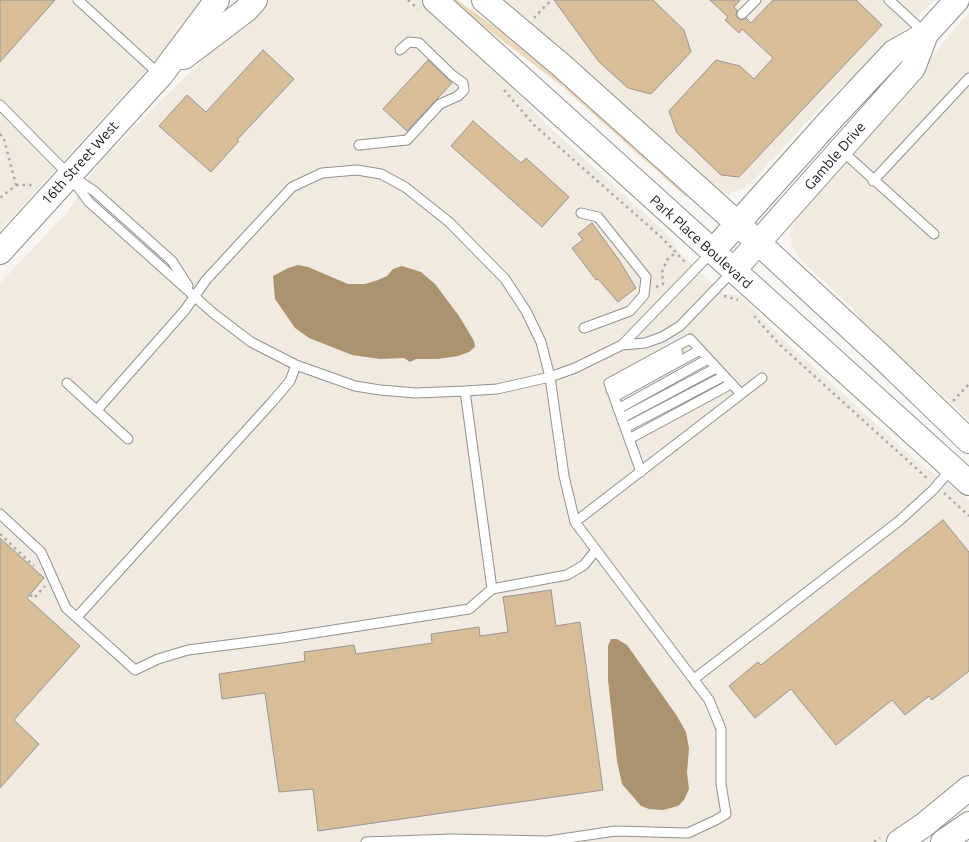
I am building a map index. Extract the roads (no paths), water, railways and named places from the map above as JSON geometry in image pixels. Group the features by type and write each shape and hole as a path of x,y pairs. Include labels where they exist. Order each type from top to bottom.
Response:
{"street":[{"name":"16th Street West","path":"0,252 161,75 217,0"},
{"name":"16th Street West","path":"161,75 246,10 255,0"},
{"path":"484,0 561,65 738,224 877,352 969,441"},
{"name":"Gamble Drive","path":"712,252 894,52 926,34 957,0"},
{"name":"Park Place Boulevard","path":"428,6 712,252 961,475"},
{"name":"Gamble Drive","path":"733,271 913,68 926,34"},
{"path":"901,842 953,826 969,788"}],"lane":[{"path":"78,0 161,75"},
{"path":"742,14 756,0"},
{"path":"889,0 926,34"},
{"path":"359,145 407,140 440,104 458,96 464,90 463,83 419,43 409,42 400,50"},
{"path":"873,181 969,78"},
{"path":"0,105 69,174 94,191 172,262 194,297 213,313 251,342 296,365 355,386 416,393 465,391 497,389 550,377 575,368 622,346 645,343 662,337 680,326 733,271"},
{"path":"840,150 934,234"},
{"path":"97,410 185,310 206,280 292,187 322,173 357,170 381,174 404,186 449,222 505,279 526,311 541,342 550,377 564,476 576,522 710,700 721,729 722,784 726,814 688,833 615,831 548,841 452,839 366,842"},
{"path":"581,213 598,217 646,277 644,295 630,311 584,328"},
{"path":"622,346 712,252"},
{"path":"641,472 609,383 690,339 741,394"},
{"path":"613,394 697,347"},
{"path":"618,408 708,359"},
{"path":"77,617 290,382 296,365"},
{"path":"622,418 716,368"},
{"path":"626,428 724,376"},
{"path":"576,522 762,378"},
{"path":"67,383 128,439"},
{"path":"629,439 731,384"},
{"path":"465,391 492,589"},
{"path":"694,679 899,521 933,490 961,475"},
{"path":"0,514 41,552 66,608 135,670 158,658 188,650 282,638 469,609 492,589 567,575 584,565 596,550"}]}
